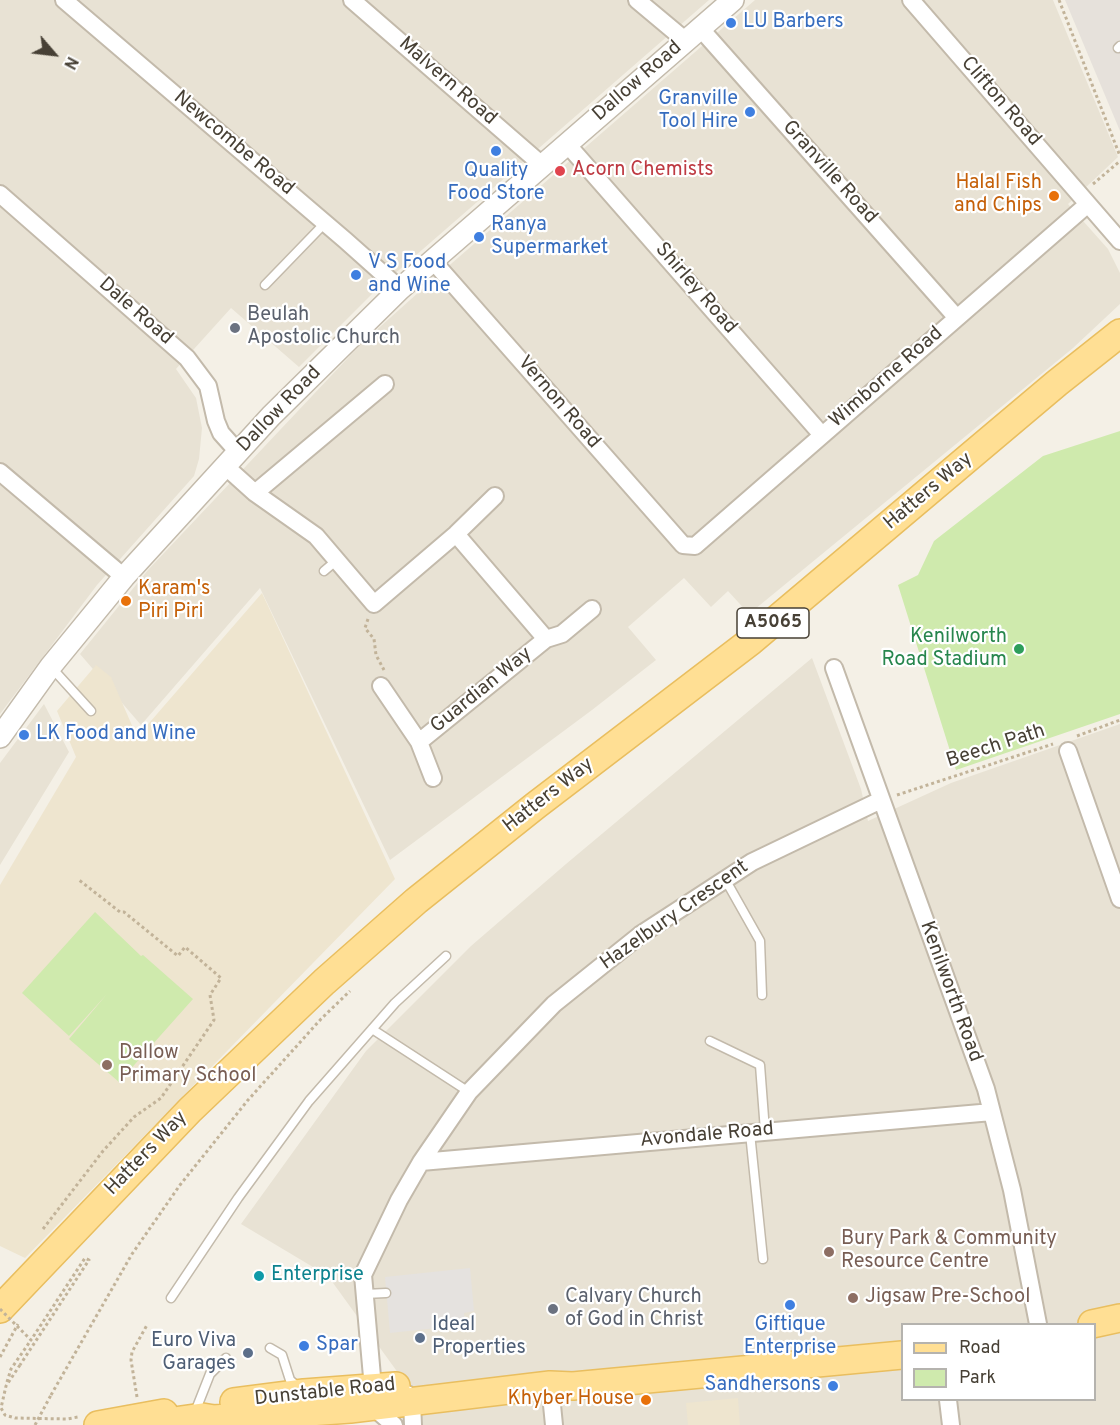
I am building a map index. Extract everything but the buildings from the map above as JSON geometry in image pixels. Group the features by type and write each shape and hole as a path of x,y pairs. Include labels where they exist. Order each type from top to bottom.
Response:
{"main road":[{"name":"Hatters Way","path":"3,1308 197,1102 316,989 408,909 535,806 751,641 1057,383 1120,333"},
{"path":"1096,1323 1120,1318"},
{"name":"Dunstable Road","path":"93,1420 304,1393 373,1398 409,1404 527,1374 550,1385 573,1386 901,1355"},
{"name":"Dunstable Road","path":"142,1415 214,1419 260,1417 373,1398"}],"street":[{"name":"Newcombe Road","path":"64,0 400,289"},
{"name":"Malvern Road","path":"351,0 542,165"},
{"name":"Granville Road","path":"637,0 693,35 957,318"},
{"name":"Dallow Road","path":"0,737 51,666 124,578 272,416 400,289 733,0"},
{"name":"Clifton Road","path":"911,0 1120,241"},
{"name":"Shirley Road","path":"567,144 822,435"},
{"name":"Dale Road","path":"0,194 187,358 208,386 221,434 232,459"},
{"name":"Wimborne Road","path":"683,545 695,546 957,318 1084,199"},
{"name":"Vernon Road","path":"433,261 683,545"},
{"path":"255,493 385,384"},
{"path":"232,459 255,493 316,536 374,604 456,534 495,496"},
{"path":"0,472 124,578"},
{"name":"Guardian Way","path":"456,534 546,639"},
{"name":"Guardian Way","path":"419,742 546,639 562,634 592,609"},
{"name":"Kenilworth Road","path":"834,668 992,1112 1012,1190 1038,1323"},
{"path":"381,686 419,742 433,778"},
{"path":"1068,743 1120,899"},
{"name":"Hazelbury Crescent","path":"373,1398 363,1275 399,1200 421,1162 469,1092 554,1004 640,935 752,862 881,800"},
{"name":"Avondale Road","path":"421,1162 992,1112"},
{"path":"550,1385 554,1425"},
{"path":"373,1398 394,1425"},
{"path":"948,1401 951,1425"}],"lane":[{"path":"265,285 325,223"},
{"path":"324,571 337,560"},
{"path":"51,666 91,711"},
{"path":"725,879 760,941 762,995"},
{"path":"171,1298 238,1198 309,1101 395,1003 446,956"},
{"path":"372,1029 469,1092"},
{"path":"710,1041 760,1065 758,1132 763,1259"},
{"path":"365,1294 386,1293"},
{"path":"270,1348 282,1355 290,1380 304,1393"},
{"path":"197,1407 210,1374 226,1358"}],"path":[{"path":"1059,0 1120,156"},
{"path":"1084,199 1120,161"},
{"path":"374,604 365,628 374,639 376,655 384,669 381,686"},
{"name":"Beech Path","path":"881,800 1068,743 1120,720"},
{"path":"41,1232 103,1151 134,1117 161,1098 214,1020 210,994 220,978 185,947 178,956 124,912 120,912 79,880"},
{"path":"35,1425 132,1254 180,1185"},
{"path":"6,1386 89,1260 85,1258 11,1369 6,1386 1,1408 5,1415 15,1419 93,1420"},
{"path":"3,1308 31,1340"},
{"path":"142,1415 130,1360 147,1325"}],"shaded area":[{"path":"0,0 709,0 376,290 299,367 231,308 176,369 196,398 202,428 199,459 194,476 97,585 0,714"},
{"path":"755,0 1053,0 1118,157 1068,204 1108,249 1120,273 1120,304 1073,348 749,614 728,591 711,607 684,578 628,627 656,660 390,860 260,588 141,725 80,654 148,570 362,343"},
{"path":"1065,0 1120,0 1120,131"},
{"name":"Dallow Primary School","path":"262,593 395,879 25,1258 0,1246 0,885 76,757 57,711 96,665 111,677 137,737"},
{"path":"812,658 861,789 868,821 951,783 1120,724 1120,1425 423,1425 422,1406 328,1276 241,1224 366,1051 471,946"},
{"path":"44,704 69,752 0,865 0,763"},
{"path":"470,1268 474,1311 464,1313 465,1325 390,1333 385,1277"},
{"path":"738,1398 740,1425 688,1425 686,1403"}],"green space":[{"name":"Kenilworth Road Stadium","path":"1120,431 1120,714 956,770 898,585 918,575 934,541 1043,456"},
{"path":"95,912 141,956 143,955 193,999 119,1082 69,1039 107,994 69,1036 22,993"}],"place":[{"name":"LU Barbers","path":"731,23"},
{"name":"Granville Tool Hire","path":"750,112"},
{"name":"Quality Food Store","path":"496,151"},
{"name":"Acorn Chemists","path":"560,171"},
{"name":"Halal Fish and Chips","path":"1054,196"},
{"name":"Ranya Supermarket","path":"479,237"},
{"name":"V S Food and Wine","path":"356,275"},
{"name":"Beulah Apostolic Church","path":"235,328"},
{"name":"Karam's Piri Piri","path":"126,601"},
{"name":"Kenilworth Road Stadium","path":"1019,649"},
{"name":"LK Food and Wine","path":"24,735"},
{"name":"Dallow Primary School","path":"107,1065"},
{"name":"Bury Park & Community Resource Centre","path":"829,1252"},
{"name":"Enterprise","path":"259,1276"},
{"name":"Jigsaw Pre-School","path":"853,1298"},
{"name":"Giftique Enterprise","path":"790,1305"},
{"name":"Calvary Church of God in Christ","path":"553,1309"},
{"name":"Ideal Properties","path":"420,1338"},
{"name":"Spar","path":"304,1346"},
{"name":"Euro Viva Garages","path":"248,1353"},
{"name":"Sandhersons","path":"833,1386"},
{"name":"Khyber House","path":"646,1400"}]}
